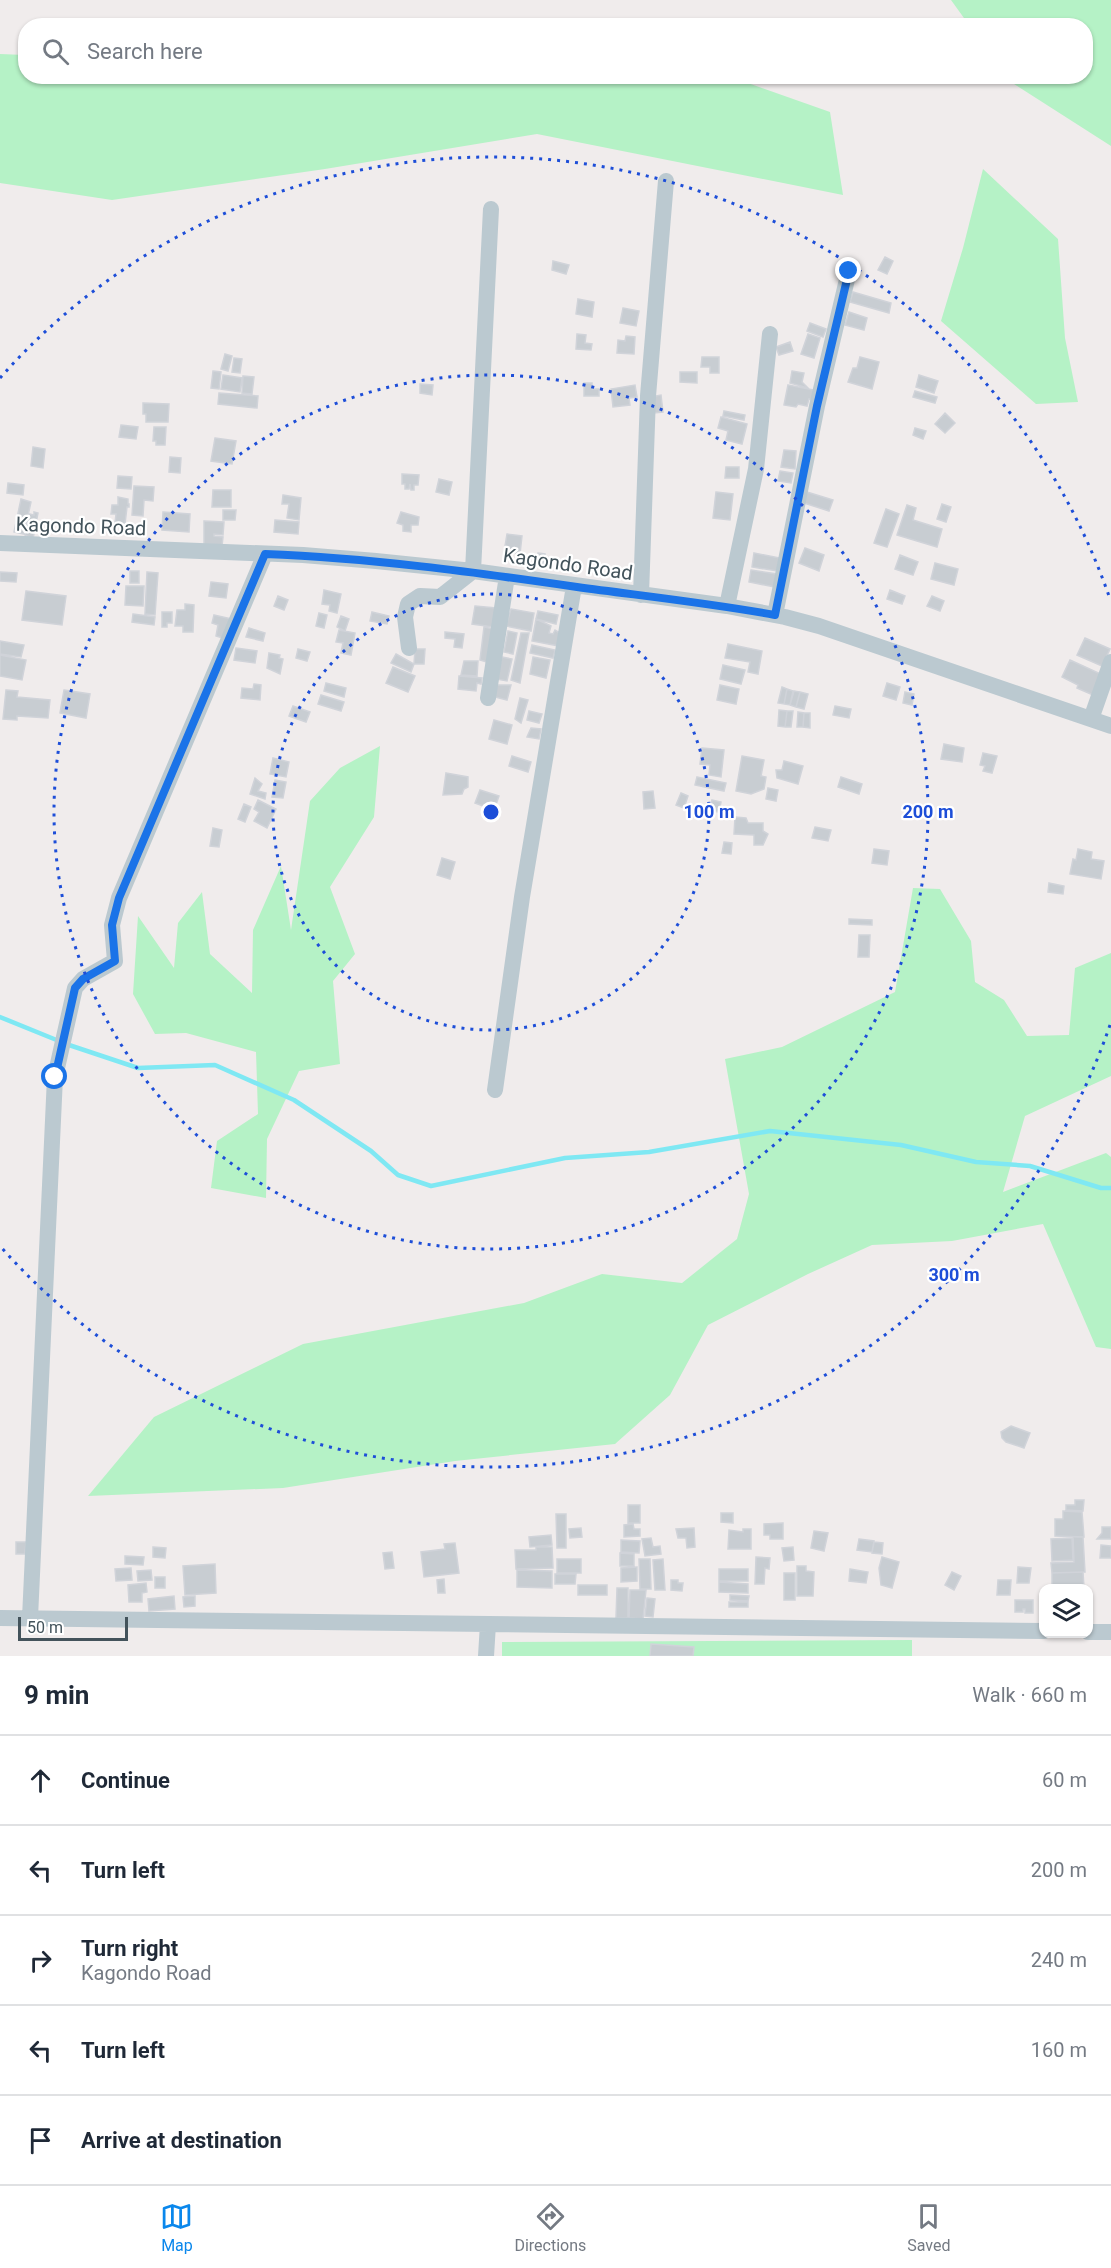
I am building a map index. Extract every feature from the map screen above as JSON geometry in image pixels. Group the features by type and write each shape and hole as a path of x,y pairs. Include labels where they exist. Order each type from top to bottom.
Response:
{"street":[{"path":"641,595 648,396 666,181"},
{"path":"409,648 405,617 408,604 420,596 440,597 473,571 491,209"},
{"path":"775,615 817,406 849,271"},
{"path":"727,606 756,470 770,334"},
{"name":"Kagondo Road","path":"0,543 339,557 473,571 727,606 819,626 1111,726"},
{"path":"30,1618 55,1077 75,988 83,979 115,961 112,925 119,898 265,554"},
{"path":"488,698 507,576"},
{"path":"495,1090 522,897 574,586"},
{"path":"1091,719 1111,662"},
{"path":"0,1618 1039,1631"},
{"path":"486,1656 488,1624"},
{"path":"1093,1632 1111,1632"}],"green space":[{"path":"951,0 1111,0 1111,146 1014,84 1093,84 1093,18 964,18"},
{"path":"0,54 18,55 18,84 751,84 830,112 843,195 537,134 325,169 112,200 0,183"},
{"path":"983,169 1058,239 1065,338 1078,402 1036,404 941,321"},
{"path":"380,746 374,817 330,887 355,954 333,981 340,1064 299,1071 267,1139 266,1198 211,1188 217,1141 258,1114 256,1052 186,1033 155,1034 133,994 138,916 174,968 178,923 202,892 210,954 252,993 253,930 281,866 291,930 310,801 340,768"},
{"path":"913,888 940,889 971,941 975,982 1004,1000 1027,1036 1069,1035 1075,968 1111,953 1111,1076 1025,1116 1003,1192 1106,1153 1111,1157 1111,1349 1096,1347 1043,1224 952,1241 872,1245 808,1274 708,1325 670,1395 615,1444 455,1461 283,1488 88,1496 154,1417 303,1344 524,1303 602,1274 682,1283 737,1239 749,1194 725,1059 782,1047 895,992"},
{"path":"912,1640 912,1656 502,1656 502,1642"}],"building":[{"path":"885,257 893,261 887,274 878,270"},
{"path":"553,261 569,265 566,274 552,270"},
{"path":"853,292 891,303 889,313 850,302"},
{"path":"578,299 594,302 592,317 576,314"},
{"path":"623,308 639,311 636,326 620,323"},
{"path":"849,312 867,318 864,330 845,325"},
{"path":"810,323 826,329 823,337 807,331"},
{"path":"577,334 586,335 585,343 592,344 591,350 576,349"},
{"path":"808,334 820,338 814,358 801,354"},
{"path":"626,336 635,337 634,354 617,353 618,340 625,341"},
{"path":"790,342 793,351 779,355 776,347"},
{"path":"225,354 232,356 228,371 221,369"},
{"path":"702,357 719,357 719,373 710,373 710,367 701,367"},
{"path":"860,357 879,362 872,389 848,382 853,368 857,368"},
{"path":"234,358 242,359 240,373 232,372"},
{"path":"213,371 221,372 219,389 211,388"},
{"path":"792,371 804,373 802,382 808,388 790,383"},
{"path":"680,372 697,372 697,383 680,382"},
{"path":"223,375 242,378 240,392 221,389"},
{"path":"919,375 938,381 934,393 916,387"},
{"path":"243,376 254,377 252,394 242,393"},
{"path":"584,383 592,383 592,389 599,389 599,396 584,396"},
{"path":"420,384 433,385 432,395 420,393"},
{"path":"635,385 637,397 629,398 630,405 613,407 611,389"},
{"path":"788,385 814,390 813,400 809,399 807,406 784,405"},
{"path":"915,391 937,397 935,403 913,397"},
{"path":"219,393 258,396 257,408 218,404"},
{"path":"661,395 663,412 654,413 649,397"},
{"path":"143,403 169,404 168,422 146,422"},
{"path":"724,411 745,415 744,420 723,416"},
{"path":"945,413 955,423 945,433 935,424"},
{"path":"721,417 747,424 742,444 726,440 728,431 718,428"},
{"path":"121,425 138,427 136,439 119,437"},
{"path":"154,427 166,427 165,445 156,445 156,441 153,441"},
{"path":"915,428 926,431 923,439 913,435"},
{"path":"215,438 236,441 232,464 211,461"},
{"path":"33,447 45,449 43,468 31,466"},
{"path":"784,450 796,451 795,469 781,467"},
{"path":"170,457 181,458 180,473 169,472"},
{"path":"726,467 739,467 739,478 725,478"},
{"path":"780,471 793,473 791,483 778,481"},
{"path":"402,474 419,475 418,485 414,485 414,490 411,490 410,484 409,489 405,489 405,484 402,484"},
{"path":"118,476 132,477 131,489 117,488"},
{"path":"439,479 452,482 449,495 436,492"},
{"path":"8,483 24,485 23,495 7,493"},
{"path":"134,486 154,487 153,501 144,500 143,516 132,515"},
{"path":"213,490 231,490 231,507 212,507"},
{"path":"716,492 733,494 730,520 713,518"},
{"path":"807,492 833,500 829,511 804,503"},
{"path":"283,495 301,498 299,520 287,518 289,504 282,504"},
{"path":"118,497 128,499 129,507 127,507 125,524 115,523 116,514 111,514 112,505 118,505"},
{"path":"21,499 31,502 24,534 14,532"},
{"path":"942,504 951,507 946,522 937,519"},
{"path":"907,505 916,508 913,520 942,529 937,547 897,535"},
{"path":"886,509 899,514 887,547 874,543"},
{"path":"223,510 236,510 235,520 223,520"},
{"path":"34,512 38,513 33,539 25,535 29,514 34,515"},
{"path":"163,512 190,514 189,532 162,530"},
{"path":"401,512 419,517 418,525 411,525 411,532 403,531 403,525 397,523"},
{"path":"275,520 299,522 298,534 274,532"},
{"path":"204,521 224,522 223,535 214,534 214,536 223,537 222,546 204,546"},
{"path":"507,534 522,536 520,554 504,552"},
{"path":"805,548 824,555 819,571 799,563"},
{"path":"538,553 545,554 544,566 537,566"},
{"path":"754,553 780,558 777,571 752,567"},
{"path":"900,555 918,562 913,575 895,569"},
{"path":"935,563 958,569 954,585 931,579"},
{"path":"751,570 777,574 775,587 749,582"},
{"path":"130,571 139,571 139,583 130,583"},
{"path":"0,572 17,573 16,582 0,581"},
{"path":"147,572 158,573 155,615 145,614"},
{"path":"211,582 228,584 226,598 209,596"},
{"path":"126,586 144,586 143,606 125,605"},
{"path":"324,590 341,594 337,613 329,611 330,605 322,604"},
{"path":"890,590 905,596 902,604 887,599"},
{"path":"26,591 66,596 62,625 22,620"},
{"path":"278,596 288,600 284,610 274,606"},
{"path":"932,596 944,601 940,611 927,606"},
{"path":"185,604 194,605 193,632 183,632 183,626 175,626 177,610 185,610"},
{"path":"475,606 496,608 493,627 472,624"},
{"path":"511,609 534,613 531,631 506,626"},
{"path":"538,611 558,615 556,624 536,619"},
{"path":"162,612 172,612 172,623 167,623 167,627 162,627"},
{"path":"372,612 389,616 387,624 370,621"},
{"path":"319,613 327,615 324,628 316,626"},
{"path":"133,614 155,617 154,625 132,622"},
{"path":"214,615 232,619 226,639 216,636 218,625 212,623"},
{"path":"341,616 349,619 345,631 337,627"},
{"path":"536,619 551,626 549,633 553,634 555,630 560,633 559,646 532,641"},
{"path":"484,627 494,629 490,663 480,660"},
{"path":"249,628 265,633 263,641 246,637"},
{"path":"339,630 355,633 351,655 341,653 343,643 336,642"},
{"path":"508,631 517,633 513,654 504,652"},
{"path":"445,632 464,634 462,648 454,647 455,639 445,638"},
{"path":"521,633 529,633 520,683 511,680"},
{"path":"1085,638 1110,649 1102,666 1077,655"},
{"path":"0,641 24,645 21,657 0,654"},
{"path":"728,644 762,651 758,674 748,672 750,662 725,658"},
{"path":"532,645 555,650 553,658 530,653"},
{"path":"236,648 257,651 255,663 234,660"},
{"path":"298,649 310,652 307,661 296,658"},
{"path":"415,649 425,649 424,664 414,664"},
{"path":"269,653 280,655 279,658 283,659 280,674 267,668"},
{"path":"396,654 414,664 411,672 391,663"},
{"path":"0,655 26,660 22,680 0,676"},
{"path":"502,657 512,659 507,681 496,679"},
{"path":"533,657 550,660 546,678 530,674"},
{"path":"1070,660 1103,675 1093,695 1077,688 1078,685 1062,677"},
{"path":"464,661 478,661 477,676 461,675"},
{"path":"723,665 745,670 741,684 720,679"},
{"path":"393,667 415,676 408,692 386,683"},
{"path":"459,676 482,678 481,684 477,683 476,691 458,689"},
{"path":"326,683 346,688 344,697 324,691"},
{"path":"887,683 900,687 896,700 883,696"},
{"path":"254,684 261,685 260,700 241,698 242,688 253,689"},
{"path":"495,685 511,685 507,700 495,697"},
{"path":"720,685 739,689 736,704 717,700"},
{"path":"782,687 787,689 784,704 778,703"},
{"path":"787,689 793,691 790,705 784,704"},
{"path":"6,690 18,691 17,697 50,700 48,718 17,716 17,720 3,719"},
{"path":"64,690 90,694 86,718 60,713"},
{"path":"794,691 800,692 796,707 790,705"},
{"path":"800,692 808,694 804,709 796,707"},
{"path":"905,692 914,694 912,705 903,703"},
{"path":"321,695 344,702 341,711 318,704"},
{"path":"520,698 528,700 521,723 515,719"},
{"path":"293,706 310,712 306,722 289,716"},
{"path":"835,706 851,709 849,718 833,715"},
{"path":"779,710 787,711 785,727 778,726"},
{"path":"529,711 542,714 539,723 527,720"},
{"path":"787,711 793,711 791,727 785,727"},
{"path":"798,712 804,713 803,727 797,727"},
{"path":"804,713 810,713 810,728 803,727"},
{"path":"494,720 512,725 507,744 489,739"},
{"path":"531,728 541,729 539,739 527,737"},
{"path":"944,744 964,748 962,762 941,759"},
{"path":"702,748 724,750 721,777 709,775 710,765 700,764"},
{"path":"983,753 997,756 992,773 983,771 985,766 980,765"},
{"path":"512,756 531,762 528,772 509,766"},
{"path":"742,756 764,760 761,776 766,777 764,789 751,794 736,791"},
{"path":"273,758 289,762 286,777 270,774"},
{"path":"784,761 803,766 798,784 777,778 776,770 782,770"},
{"path":"446,773 468,777 468,787 462,794 443,795"},
{"path":"697,777 726,783 724,791 695,785"},
{"path":"841,777 862,784 859,794 838,787"},
{"path":"255,778 262,784 258,791 266,793 265,799 250,794"},
{"path":"275,780 286,782 283,798 272,797"},
{"path":"768,788 778,790 776,801 766,799"},
{"path":"480,790 499,796 494,810 475,803"},
{"path":"653,791 655,808 644,809 643,792"},
{"path":"681,793 688,796 684,808 676,805"},
{"path":"258,800 276,809 267,828 254,821 259,812 254,809"},
{"path":"712,800 721,802 719,812 710,811"},
{"path":"244,804 251,807 245,822 238,819"},
{"path":"735,817 746,818 748,823 763,823 763,831 768,834 763,845 754,845 754,835 734,834"},
{"path":"815,827 831,830 828,841 812,838"},
{"path":"213,828 222,830 219,847 210,846"},
{"path":"724,842 732,843 731,854 722,853"},
{"path":"874,849 889,851 887,865 872,863"},
{"path":"1078,849 1092,852 1091,859 1104,861 1101,879 1070,874"},
{"path":"442,858 455,862 450,879 437,875"},
{"path":"1049,883 1064,886 1063,894 1048,892"},
{"path":"849,919 872,920 872,925 849,924"},
{"path":"859,935 870,935 869,957 858,957"},
{"path":"1011,1426 1030,1433 1024,1448 1006,1442 1002,1438 1001,1432"},
{"path":"1075,1500 1084,1500 1083,1511 1066,1510 1066,1505 1075,1505"},
{"path":"628,1505 640,1505 640,1523 628,1523"},
{"path":"1063,1511 1082,1512 1084,1537 1055,1536 1055,1519 1063,1519"},
{"path":"721,1513 733,1513 733,1523 721,1522"},
{"path":"556,1514 566,1514 566,1548 557,1548"},
{"path":"783,1523 783,1539 770,1539 770,1535 764,1535 764,1524"},
{"path":"633,1524 634,1529 640,1529 640,1536 624,1537 624,1525"},
{"path":"1102,1527 1111,1527 1111,1539 1097,1539 1102,1533"},
{"path":"581,1528 582,1537 570,1538 569,1529"},
{"path":"694,1528 695,1547 687,1548 686,1538 678,1538 676,1529"},
{"path":"743,1529 751,1529 751,1549 728,1549 729,1530 743,1532"},
{"path":"814,1531 828,1533 824,1551 811,1548"},
{"path":"551,1535 552,1545 530,1547 529,1537"},
{"path":"1073,1537 1083,1537 1085,1572 1052,1573 1051,1563 1074,1562"},
{"path":"651,1538 653,1547 660,1546 661,1554 645,1556 642,1539"},
{"path":"1072,1538 1073,1560 1052,1561 1051,1539"},
{"path":"859,1539 874,1541 872,1552 857,1550"},
{"path":"621,1540 640,1541 639,1553 621,1552"},
{"path":"16,1542 26,1542 25,1554 16,1554"},
{"path":"874,1542 883,1543 882,1554 872,1553"},
{"path":"455,1543 459,1573 424,1577 421,1552 445,1549 444,1544"},
{"path":"1101,1545 1111,1546 1111,1558 1100,1558"},
{"path":"153,1547 166,1548 165,1558 153,1557"},
{"path":"536,1547 552,1547 553,1568 516,1569 515,1550 536,1550"},
{"path":"793,1547 794,1560 784,1561 782,1548"},
{"path":"392,1552 394,1568 385,1569 383,1553"},
{"path":"620,1553 634,1554 634,1566 620,1566"},
{"path":"125,1556 144,1557 143,1565 125,1564"},
{"path":"756,1557 770,1558 769,1569 765,1568 764,1584 755,1584"},
{"path":"882,1557 899,1562 892,1588 881,1585 879,1568"},
{"path":"557,1559 581,1559 581,1573 557,1573"},
{"path":"639,1559 650,1559 651,1589 640,1589"},
{"path":"663,1559 665,1590 655,1590 653,1560"},
{"path":"215,1564 216,1593 185,1595 183,1566"},
{"path":"797,1566 806,1566 806,1571 814,1572 813,1596 797,1596"},
{"path":"637,1567 637,1581 621,1582 621,1568"},
{"path":"1018,1567 1031,1568 1029,1583 1017,1583"},
{"path":"131,1568 132,1580 116,1581 115,1569"},
{"path":"719,1569 748,1569 748,1581 719,1581"},
{"path":"850,1569 868,1572 866,1583 849,1581"},
{"path":"151,1570 152,1580 138,1581 137,1571"},
{"path":"517,1570 552,1571 552,1588 517,1587"},
{"path":"952,1572 961,1576 954,1590 945,1585"},
{"path":"1083,1572 1084,1584 1052,1584 1052,1573"},
{"path":"784,1573 795,1573 795,1600 784,1600"},
{"path":"555,1574 576,1574 575,1584 555,1584"},
{"path":"155,1577 165,1577 165,1588 155,1588"},
{"path":"444,1579 445,1593 438,1593 437,1580"},
{"path":"671,1580 683,1583 682,1591 671,1590"},
{"path":"998,1580 1011,1580 1010,1595 997,1595"},
{"path":"719,1582 748,1584 748,1593 719,1592"},
{"path":"146,1583 147,1592 142,1593 142,1602 129,1602 128,1585"},
{"path":"578,1585 607,1585 607,1595 578,1595"},
{"path":"617,1588 628,1588 628,1618 616,1618"},
{"path":"630,1590 646,1590 643,1619 629,1618"},
{"path":"730,1595 749,1596 748,1601 730,1600"},
{"path":"174,1596 175,1609 149,1611 148,1599"},
{"path":"195,1596 195,1606 184,1607 183,1597"},
{"path":"647,1598 655,1599 653,1617 645,1616"},
{"path":"1015,1600 1033,1600 1033,1613 1025,1613 1025,1609 1023,1612 1015,1612"},
{"path":"729,1602 748,1602 748,1607 729,1607"},
{"path":"651,1644 694,1647 693,1656 650,1656"}],"waterway":[{"path":"0,1017 59,1041"},
{"path":"66,1044 138,1068 215,1065 294,1100 371,1151 398,1175 431,1186 565,1158 649,1152 770,1131 901,1145 976,1162 1030,1166 1101,1188 1111,1188"}],"route":[{"path":"55,1077 75,988 83,979 115,961 112,925 119,898 265,554 339,557 473,571 727,606 775,615 817,406 849,271"}]}
